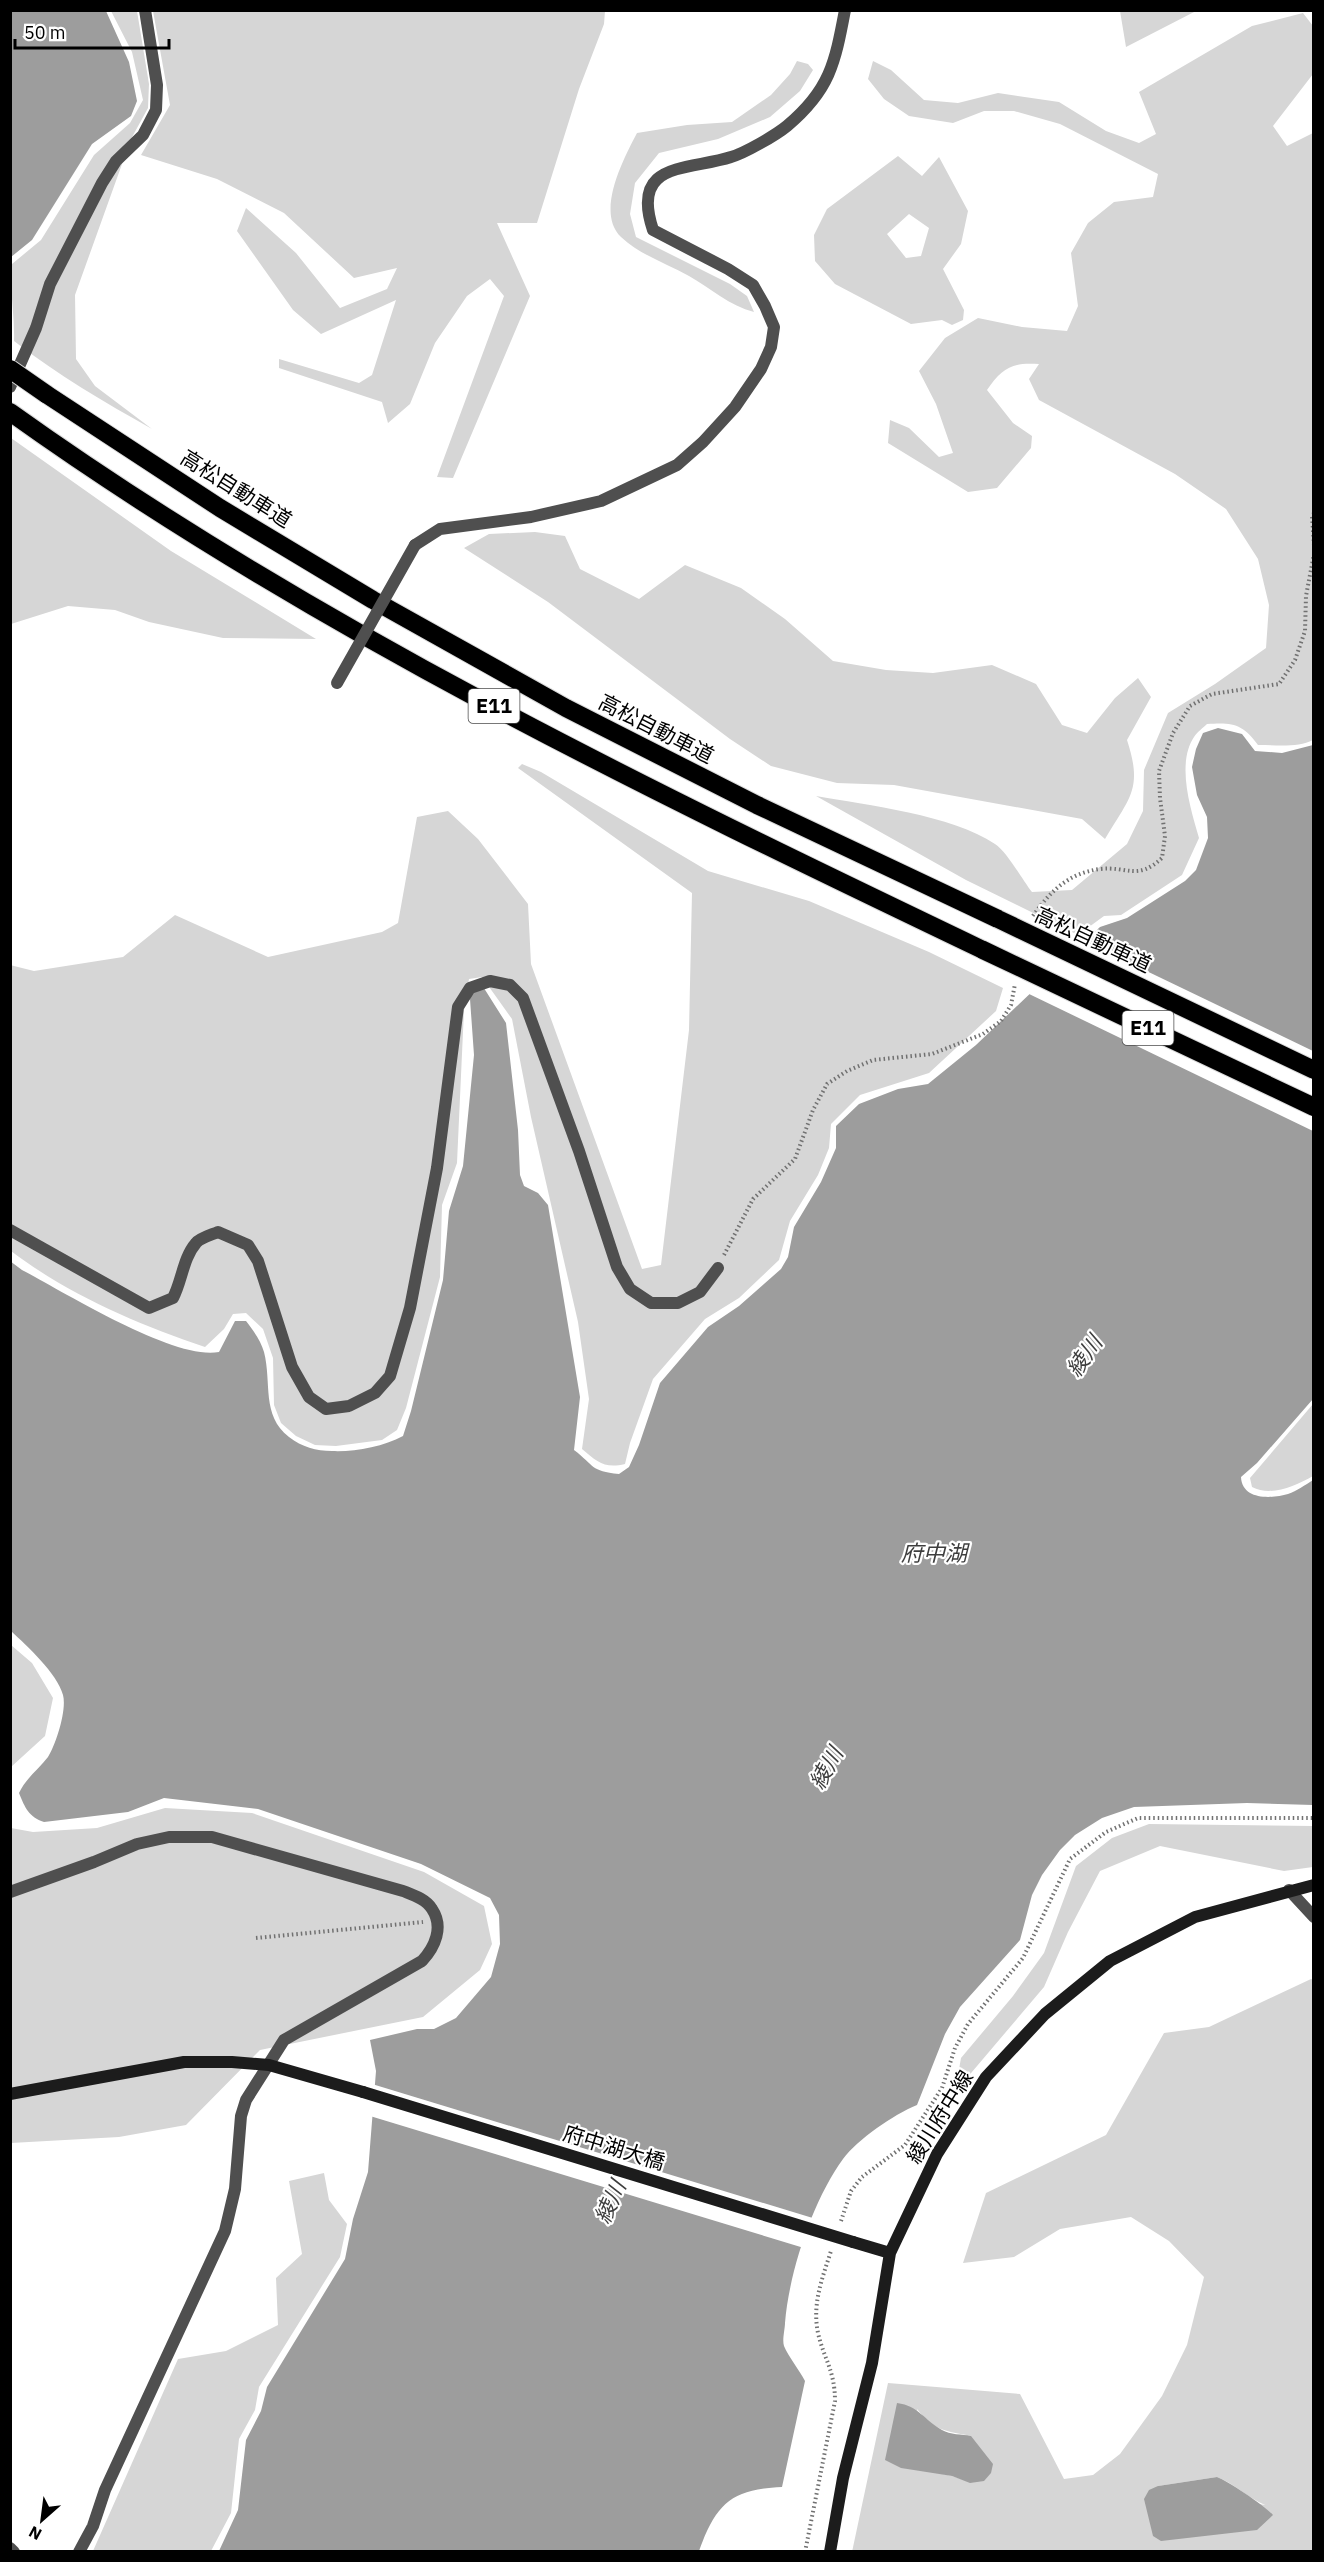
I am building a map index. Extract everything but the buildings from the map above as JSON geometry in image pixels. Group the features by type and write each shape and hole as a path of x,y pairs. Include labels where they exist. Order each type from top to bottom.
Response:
{"highway":[{"name":"高松自動車道","path":"10,369 220,508 373,600 566,708 757,805 1314,1070"},
{"name":"E11","path":"10,412 203,540 348,625 551,738 732,830 1314,1107"}],"street":[{"path":"10,387 36,328 50,284 102,183 116,161 143,135 156,110 157,85 145,10"},
{"path":"337,683 416,545 440,529 531,518 601,501 678,465 704,442 735,407 761,369 771,347 774,327 753,285 728,269 653,230 646,209 652,186 669,170 732,157 786,127 825,84 836,57 844,10"},
{"path":"10,1230 149,1308 173,1298 181,1283 186,1262 196,1241 218,1232 248,1245 258,1261 292,1366 309,1397 326,1409 349,1406 358,1402 375,1393 390,1376 410,1308 437,1168 458,1007 470,988 490,981 510,985 524,998 617,1267 630,1289 651,1303 678,1303 700,1292 718,1268"},
{"path":"10,1892 137,1844 169,1837 212,1837 403,1891 421,1899 432,1909 437,1935 434,1949 423,1961 284,2040 246,2100 241,2116 235,2189 225,2231 105,2490 93,2526 79,2552"},
{"name":"綾川府中線","path":"830,2552 843,2478 872,2363 890,2253 919,2189 959,2117 987,2077 1045,2014 1110,1961 1148,1939 1195,1917 1314,1885"},
{"path":"1289,1890 1314,1917"},
{"name":"府中湖大橋","path":"10,2094 184,2061 232,2062 269,2066 363,2092 890,2253"},
{"path":"10,2548 14,2552"}],"path":[{"path":"1314,513 1312,516 1314,545"},
{"path":"837,2232 850,2191 862,2177 905,2145 942,2088 955,2048 968,2024 1023,1958 1070,1859 1106,1832 1138,1818 1314,1818"},
{"path":"255,1938 435,1920"},
{"path":"805,2552 835,2401 835,2382 818,2333 816,2303 834,2242"}],"shaded area":[{"path":"1120,10 1196,11 1126,47"},
{"path":"111,11 137,11 149,84 148,108 131,139 75,295 76,359 95,386 152,429 82,388 14,341 12,264 41,240 94,155 130,123 143,100 132,52"},
{"path":"153,11 605,11 604,24 579,89 537,223 497,223 530,296 453,478 437,477 504,296 490,279 467,296 435,343 410,404 388,423 382,402 279,368 279,359 359,383 372,375 396,300 321,334 293,310 237,231 246,208 296,253 340,308 387,289 397,268 354,278 284,213 217,179 141,155 170,105"},
{"path":"1303,13 1313,26 1313,74 1273,126 1287,146 1313,133 1313,740 1294,745 1258,745 1237,726 1224,723 1207,724 1194,737 1186,760 1187,787 1199,838 1182,875 1121,915 1104,916 1078,935 966,880 816,796 908,812 956,826 977,834 1000,848 1032,892 1072,890 1127,844 1143,811 1144,770 1168,713 1215,684 1266,648 1269,605 1258,559 1226,509 1175,474 1039,400 1029,379 1039,364 1022,364 1008,368 987,390 1013,423 1032,436 1031,448 997,488 968,492 888,443 890,420 909,428 939,457 953,453 936,404 919,371 945,338 978,318 1022,327 1067,331 1078,306 1071,253 1088,223 1114,202 1153,197 1158,174 1060,124 1014,111 984,111 953,123 909,116 884,99 868,79 873,61 891,70 924,100 958,103 998,93 1059,102 1106,131 1139,143 1156,134 1139,92 1252,26"},
{"path":"797,61 808,64 813,70 800,91 770,117 718,139 659,153 635,183 630,214 636,237 730,284 747,296 754,312 728,301 689,276 628,243 614,226 611,200 619,170 637,133 687,125 732,122 771,95 790,74"},
{"path":"898,156 922,176 939,157 968,211 961,244 943,269 964,310 963,320 952,325 942,320 911,324 835,284 815,261 814,235 827,209","holes":["909,214 929,228 921,256 906,258 887,234"]},
{"path":"11,438 171,551 316,639 223,638 149,622 115,610 68,606 11,624"},
{"path":"535,532 565,536 580,569 639,599 685,565 741,588 785,619 833,661 886,670 933,673 992,665 1036,684 1062,725 1087,733 1115,698 1138,678 1151,697 1127,740 1132,757 1134,782 1127,802 1105,839 1082,819 894,785 837,783 771,766 730,739 548,602 464,548 489,534"},
{"path":"522,764 541,772 708,871 809,901 929,952 1003,988 996,1011 929,1073 860,1095 831,1124 829,1148 818,1175 790,1221 779,1260 739,1298 705,1319 653,1379 630,1443 625,1464 612,1466 597,1461 582,1449 589,1399 578,1322 531,1117 512,1019 482,977 469,979 464,1010 457,1163 442,1205 440,1277 406,1408 397,1430 382,1440 336,1446 315,1445 296,1436 281,1423 274,1405 273,1358 263,1329 246,1313 233,1314 224,1329 205,1347 104,1307 56,1281 11,1251 10,965 34,971 123,957 175,915 268,957 382,932 398,923 417,817 448,811 478,839 528,904 531,964 642,1269 661,1265 689,1030 692,893 518,768"},
{"path":"1313,1404 1313,1476 1291,1487 1275,1491 1252,1487 1250,1478"},
{"path":"11,1645 32,1663 53,1698 45,1736 11,1767"},
{"path":"165,1808 252,1813 424,1872 484,1906 492,1944 480,1970 423,2017 260,2050 186,2125 119,2137 11,2143 11,1828 33,1832 97,1828"},
{"path":"1149,1824 1313,1826 1313,1867 1284,1871 1160,1846 1100,1871 1068,1932 1044,1987 955,2092 961,2058 1013,1996 1044,1953 1076,1866 1112,1838"},
{"path":"1313,1980 1313,2551 852,2552 888,2383 1020,2394 1064,2479 1093,2475 1120,2454 1162,2396 1187,2345 1204,2277 1169,2241 1131,2217 1060,2229 1014,2257 963,2263 986,2193 1106,2135 1164,2033 1209,2027","holes":["917,2409 935,2426 971,2436 970,2482 929,2471","1217,2477 1265,2505 1158,2486"]},
{"path":"324,2173 329,2200 347,2224 340,2257 259,2387 255,2410 239,2439 231,2513 211,2551 93,2551 178,2359 226,2351 278,2325 276,2278 302,2254 289,2181"}],"water":[{"path":"11,10 106,11 129,62 137,101 131,116 92,144 32,240 11,257"},
{"name":"府中湖","path":"1218,728 1242,734 1255,751 1282,753 1313,745 1313,1399 1257,1463 1241,1477 1246,1490 1266,1497 1288,1494 1313,1480 1313,1805 1247,1803 1134,1807 1102,1818 1075,1835 1060,1850 1042,1875 1032,1895 1020,1940 960,2007 945,2034 917,2105 887,2121 850,2151 822,2195 804,2237 787,2303 784,2346 805,2381 782,2487 750,2491 728,2502 712,2521 699,2551 219,2551 238,2510 246,2440 261,2411 267,2387 345,2259 353,2219 368,2172 376,2071 370,2040 417,2029 434,2029 456,2018 491,1977 500,1944 499,1915 490,1898 421,1864 258,1809 164,1798 128,1812 44,1822 28,1811 19,1793 51,1751 60,1727 64,1701 55,1678 11,1631 10,1261 22,1270 120,1323 176,1346 200,1352 219,1352 235,1321 246,1321 264,1352 269,1398 274,1419 289,1437 304,1446 320,1450 350,1451 378,1446 403,1436 443,1280 449,1211 463,1166 474,1055 470,999 472,987 482,985 506,1023 518,1130 520,1175 524,1186 538,1193 548,1205 580,1397 574,1450 594,1467 619,1474 629,1467 639,1445 660,1383 708,1327 739,1306 781,1269 788,1257 794,1227 821,1182 836,1148 836,1126 859,1104 898,1089 928,1084 976,1045 1100,927 1127,918 1185,881 1196,870 1208,838 1207,817 1197,795 1192,767 1203,733"},
{"path":"897,2403 916,2410 945,2432 971,2436 993,2464 991,2473 984,2481 970,2483 952,2476 901,2468 885,2460"},
{"path":"1217,2477 1246,2494 1273,2515 1257,2530 1161,2541 1153,2536 1144,2499 1149,2490 1158,2486"}],"pier":[{"path":"1082,940 1313,1051 1313,1131 1027,993"},
{"path":"372,2084 816,2219 804,2248 370,2116"}],"water label":[{"name":"綾川","path":"1084,1356"},
{"name":"綾川","path":"826,1768"},
{"name":"綾川","path":"610,2202"}]}
